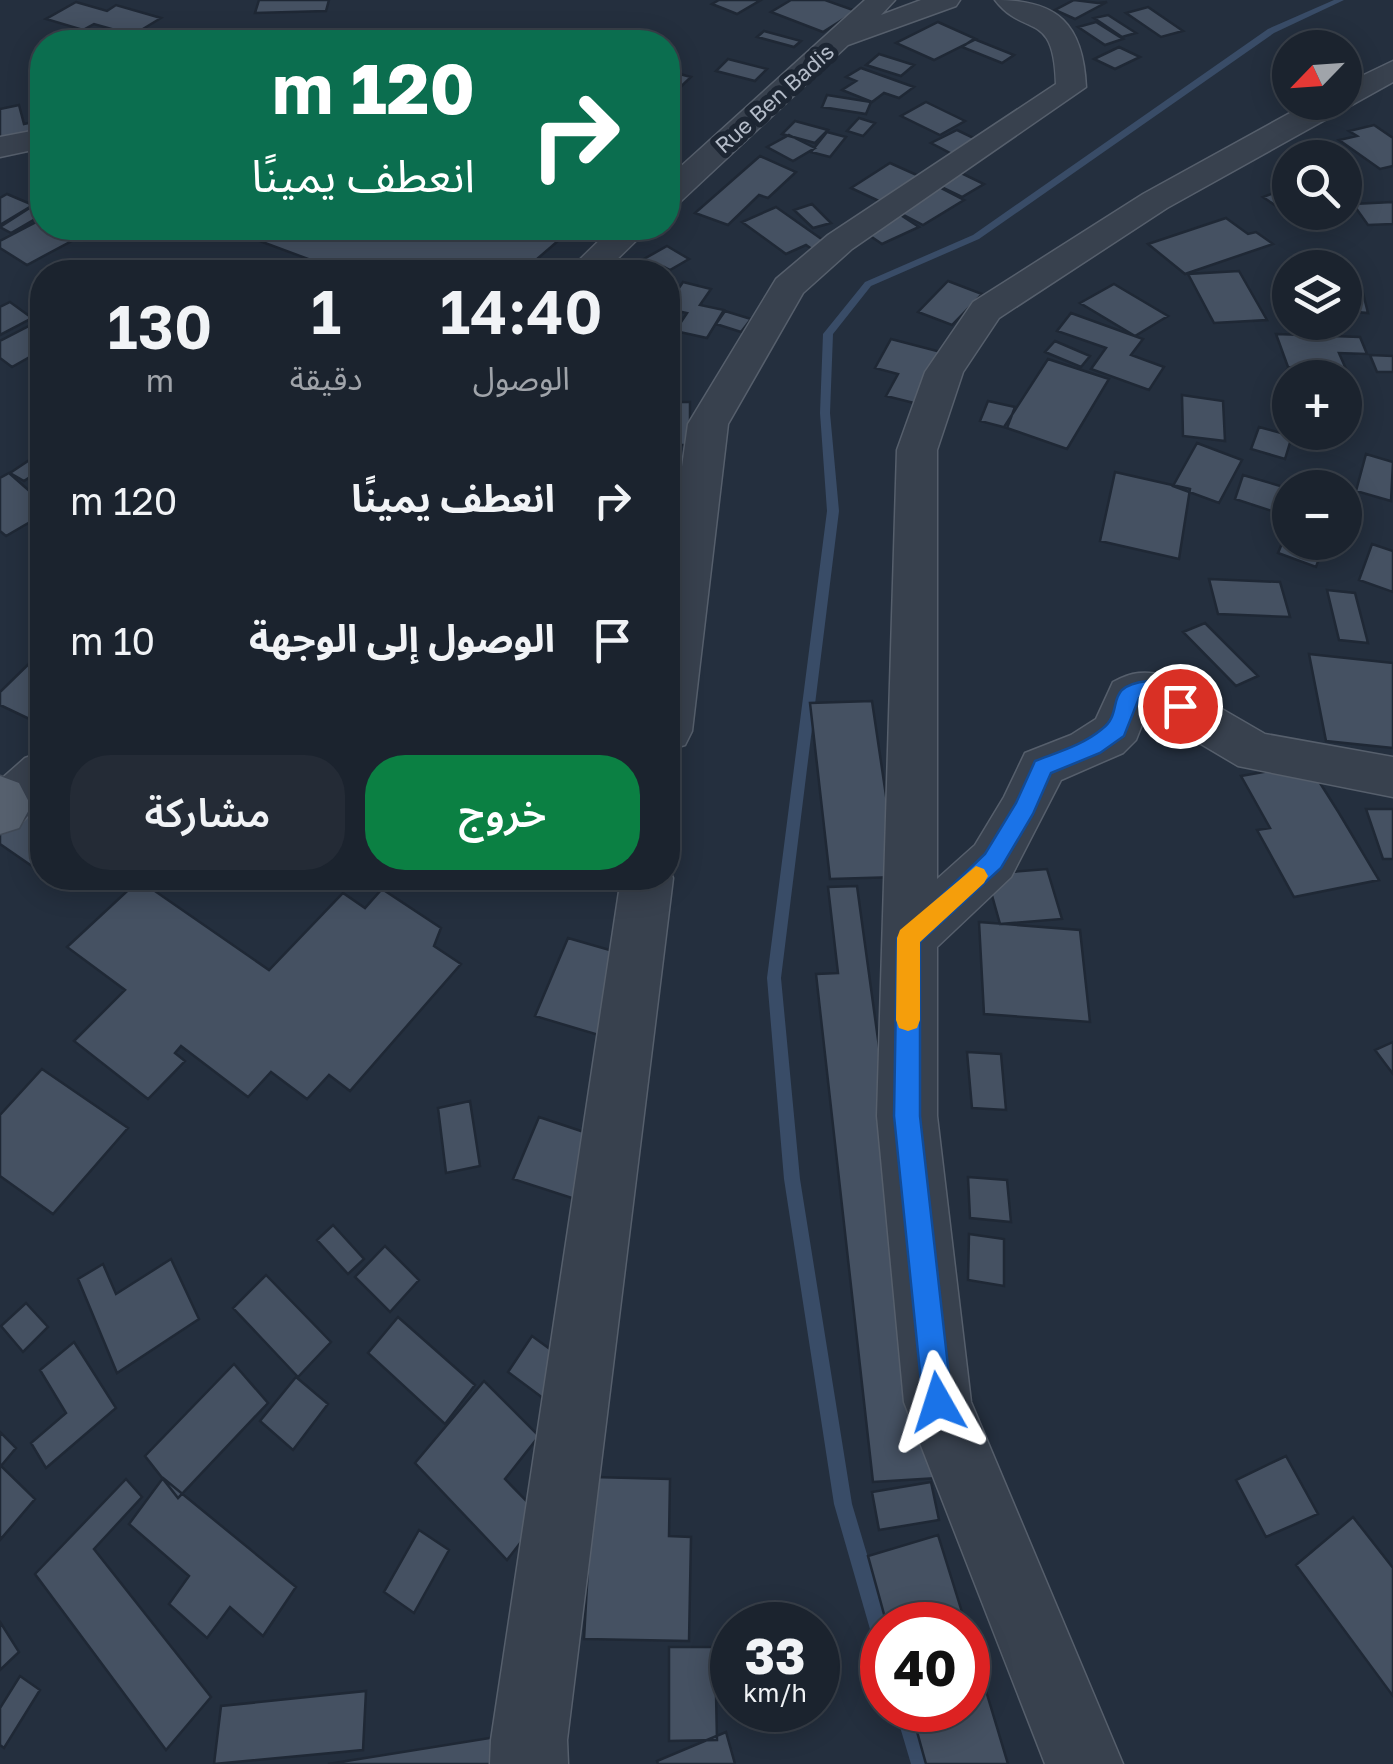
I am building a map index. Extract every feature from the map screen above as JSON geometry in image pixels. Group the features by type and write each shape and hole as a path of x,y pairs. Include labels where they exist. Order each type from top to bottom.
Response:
{"street":[{"path":"836,42 946,0"},
{"path":"680,638 708,424 789,287 840,242 1070,88 1071,54 1052,22 1009,0"},
{"name":"Rue Ben Badis","path":"680,184 836,42 867,4"},
{"path":"1362,87 1393,70"},
{"path":"1084,1764 938,1402 907,1116 917,450 944,372 986,310 1155,201 1301,120"},
{"path":"0,147 30,141"},
{"path":"597,260 619,240"},
{"path":"909,938 993,861 1026,807 1042,767 1093,747 1117,730 1126,696 1133,690 1148,688 1255,752 1393,777"},
{"path":"529,1764 529,1740 645,890"}],"building":[{"path":"259,0 329,0 326,11 255,13"},
{"path":"719,0 761,0 737,14 712,4"},
{"path":"791,0 825,0 856,11 823,32 771,12"},
{"path":"1074,0 1107,2 1075,19 1055,10"},
{"path":"76,2 107,11 116,5 161,18 141,30 115,30 94,24 83,30 46,19"},
{"path":"1148,7 1183,31 1161,37 1126,13"},
{"path":"1108,15 1136,33 1122,37 1094,18"},
{"path":"938,22 976,39 934,60 896,43"},
{"path":"1096,22 1123,39 1105,45 1078,27"},
{"path":"764,31 801,41 794,47 757,37"},
{"path":"974,39 1014,55 1002,63 962,47"},
{"path":"1119,47 1140,57 1115,69 1094,59"},
{"path":"879,54 914,65 901,76 866,65"},
{"path":"728,59 767,69 755,81 716,71"},
{"path":"861,68 914,87 899,98 884,93 872,102 842,90 856,81 846,77"},
{"path":"680,74 691,77 680,88"},
{"path":"827,95 871,102 866,114 822,107"},
{"path":"926,102 965,121 940,135 901,116"},
{"path":"19,105 24,124 30,123 30,143 0,149 0,109"},
{"path":"859,118 875,123 863,136 847,131"},
{"path":"795,121 828,130 815,143 782,134"},
{"path":"1374,125 1393,138 1393,166 1380,169 1362,156 1362,140 1339,140 1357,136 1349,131"},
{"path":"957,130 982,142 956,156 931,143"},
{"path":"827,132 846,137 830,157 811,152"},
{"path":"789,135 815,148 793,161 767,147"},
{"path":"760,156 796,172 768,198 759,195 728,225 695,213"},
{"path":"890,163 919,176 881,202 851,188"},
{"path":"957,171 984,184 962,197 935,184"},
{"path":"935,185 964,200 923,225 894,210"},
{"path":"7,194 30,207 0,225 0,198"},
{"path":"1393,202 1393,224 1368,225 1362,217 1362,204"},
{"path":"812,204 831,223 813,228 794,210"},
{"path":"776,207 830,245 816,252 806,245 786,254 742,222"},
{"path":"30,208 30,222 11,233 0,227"},
{"path":"893,210 919,227 882,244 857,227"},
{"path":"1226,218 1248,234 1256,232 1273,244 1185,274 1148,244"},
{"path":"30,225 30,240 74,240 27,265 0,248 0,241"},
{"path":"257,240 559,240 536,260 311,260"},
{"path":"667,246 689,259 680,264 680,260 642,260"},
{"path":"1239,271 1267,320 1214,323 1188,274"},
{"path":"948,281 982,294 952,325 918,312"},
{"path":"683,282 711,289 700,305 724,310 707,338 680,332 687,313 680,312"},
{"path":"1114,284 1168,316 1135,336 1080,303"},
{"path":"1362,289 1368,313 1362,312"},
{"path":"10,302 30,319 0,335 0,307"},
{"path":"725,311 751,319 741,332 716,324"},
{"path":"1071,313 1143,339 1131,355 1164,367 1149,390 1091,369 1106,348 1057,331"},
{"path":"29,326 30,357 12,367 0,358 0,341"},
{"path":"891,339 941,352 914,403 886,396 898,374 875,368"},
{"path":"1278,340 1361,340 1367,354 1339,353 1342,360 1285,360"},
{"path":"1055,341 1090,356 1081,367 1045,352"},
{"path":"1370,355 1393,356 1393,372 1377,372"},
{"path":"1048,359 1109,379 1067,449 1004,427"},
{"path":"1182,395 1223,401 1225,441 1183,436"},
{"path":"988,401 1015,407 1007,428 980,421"},
{"path":"680,402 690,402 690,433 718,445 680,445"},
{"path":"1259,427 1272,431 1272,450 1288,450 1285,459 1251,449"},
{"path":"1197,443 1242,460 1219,503 1173,486"},
{"path":"1366,454 1393,462 1391,501 1362,493"},
{"path":"30,462 30,477 24,481 10,473"},
{"path":"1115,472 1190,489 1179,559 1100,541"},
{"path":"9,473 30,491 30,522 6,536 0,531 0,478"},
{"path":"1243,475 1272,484 1272,511 1235,499"},
{"path":"1372,544 1393,551 1393,592 1359,580"},
{"path":"1297,560 1319,560 1316,567"},
{"path":"1209,579 1280,582 1290,617 1218,614"},
{"path":"1327,590 1355,593 1368,643 1339,640"},
{"path":"1205,623 1258,676 1236,686 1183,632"},
{"path":"1309,654 1393,663 1393,748 1326,741"},
{"path":"30,663 30,719 0,705 0,692"},
{"path":"872,701 898,877 830,879 810,703"},
{"path":"1308,764 1379,880 1294,897 1257,830 1270,828 1241,776"},
{"path":"30,802 30,865 0,844 0,829"},
{"path":"1366,809 1393,809 1393,859 1383,859"},
{"path":"1047,869 1062,919 1000,924 986,874"},
{"path":"857,886 938,1478 873,1482 816,974 838,973 828,887"},
{"path":"128,890 153,890 269,970 343,893 365,908 384,890 441,928 434,946 461,964 350,1091 329,1075 307,1099 271,1072 248,1097 181,1046 175,1053 185,1061 148,1099 74,1041 125,990 67,947"},
{"path":"979,922 1080,930 1090,1022 984,1014"},
{"path":"568,938 641,959 612,1039 535,1016"},
{"path":"1393,1042 1393,1074 1375,1050"},
{"path":"967,1052 1001,1054 1006,1110 972,1108"},
{"path":"42,1069 128,1128 53,1214 0,1176 0,1115"},
{"path":"470,1101 480,1166 446,1173 438,1108"},
{"path":"539,1117 599,1137 609,1210 513,1179"},
{"path":"968,1177 1007,1180 1011,1222 970,1218"},
{"path":"333,1225 364,1259 348,1274 317,1240"},
{"path":"969,1234 1004,1239 1004,1286 968,1280"},
{"path":"385,1246 419,1280 390,1312 355,1277"},
{"path":"171,1259 199,1319 117,1373 78,1279 103,1264 116,1294"},
{"path":"266,1275 331,1342 298,1377 233,1308"},
{"path":"26,1303 48,1327 23,1352 1,1326"},
{"path":"398,1317 475,1385 445,1424 368,1353"},
{"path":"532,1336 591,1379 567,1416 508,1372"},
{"path":"74,1342 116,1408 46,1468 31,1443 66,1413 40,1370"},
{"path":"234,1364 268,1403 178,1498 145,1456"},
{"path":"296,1377 328,1404 293,1450 260,1421"},
{"path":"484,1381 539,1436 505,1479 541,1516 507,1560 415,1463"},
{"path":"0,1432 16,1448 1,1466 35,1499 0,1540"},
{"path":"1286,1456 1318,1514 1266,1537 1236,1480"},
{"path":"593,1477 670,1479 669,1536 691,1537 689,1641 584,1639"},
{"path":"163,1478 296,1587 263,1636 230,1607 207,1638 169,1604 189,1576 129,1524"},
{"path":"126,1479 142,1497 94,1549 211,1697 166,1750 35,1574"},
{"path":"931,1482 939,1520 879,1530 872,1492"},
{"path":"1353,1517 1393,1568 1393,1696 1296,1565"},
{"path":"419,1530 449,1550 414,1613 384,1592"},
{"path":"938,1535 959,1602 881,1602 868,1556"},
{"path":"0,1622 19,1652 0,1670"},
{"path":"669,1647 710,1647 710,1732 717,1732 717,1740 669,1741"},
{"path":"20,1676 40,1690 4,1748 0,1745 0,1708"},
{"path":"366,1691 363,1750 214,1764 221,1706"},
{"path":"990,1704 1008,1764 926,1764 917,1732 990,1732"},
{"path":"726,1732 735,1764 658,1764 657,1761"},
{"path":"515,1734 516,1764 328,1764"}],"waterway":[{"path":"872,1602 843,1504 792,1179 774,978 833,511 825,413 828,334 868,284 976,237 1271,31 1340,0"},
{"path":"912,1732 921,1764"}],"slow traffic":[{"path":"908,1020 909,938 976,876"}],"route":[{"path":"938,1402 907,1116 909,938 993,861 1026,807 1042,767 1093,747 1117,730 1126,696 1133,690 1148,688 1180,706"}]}
